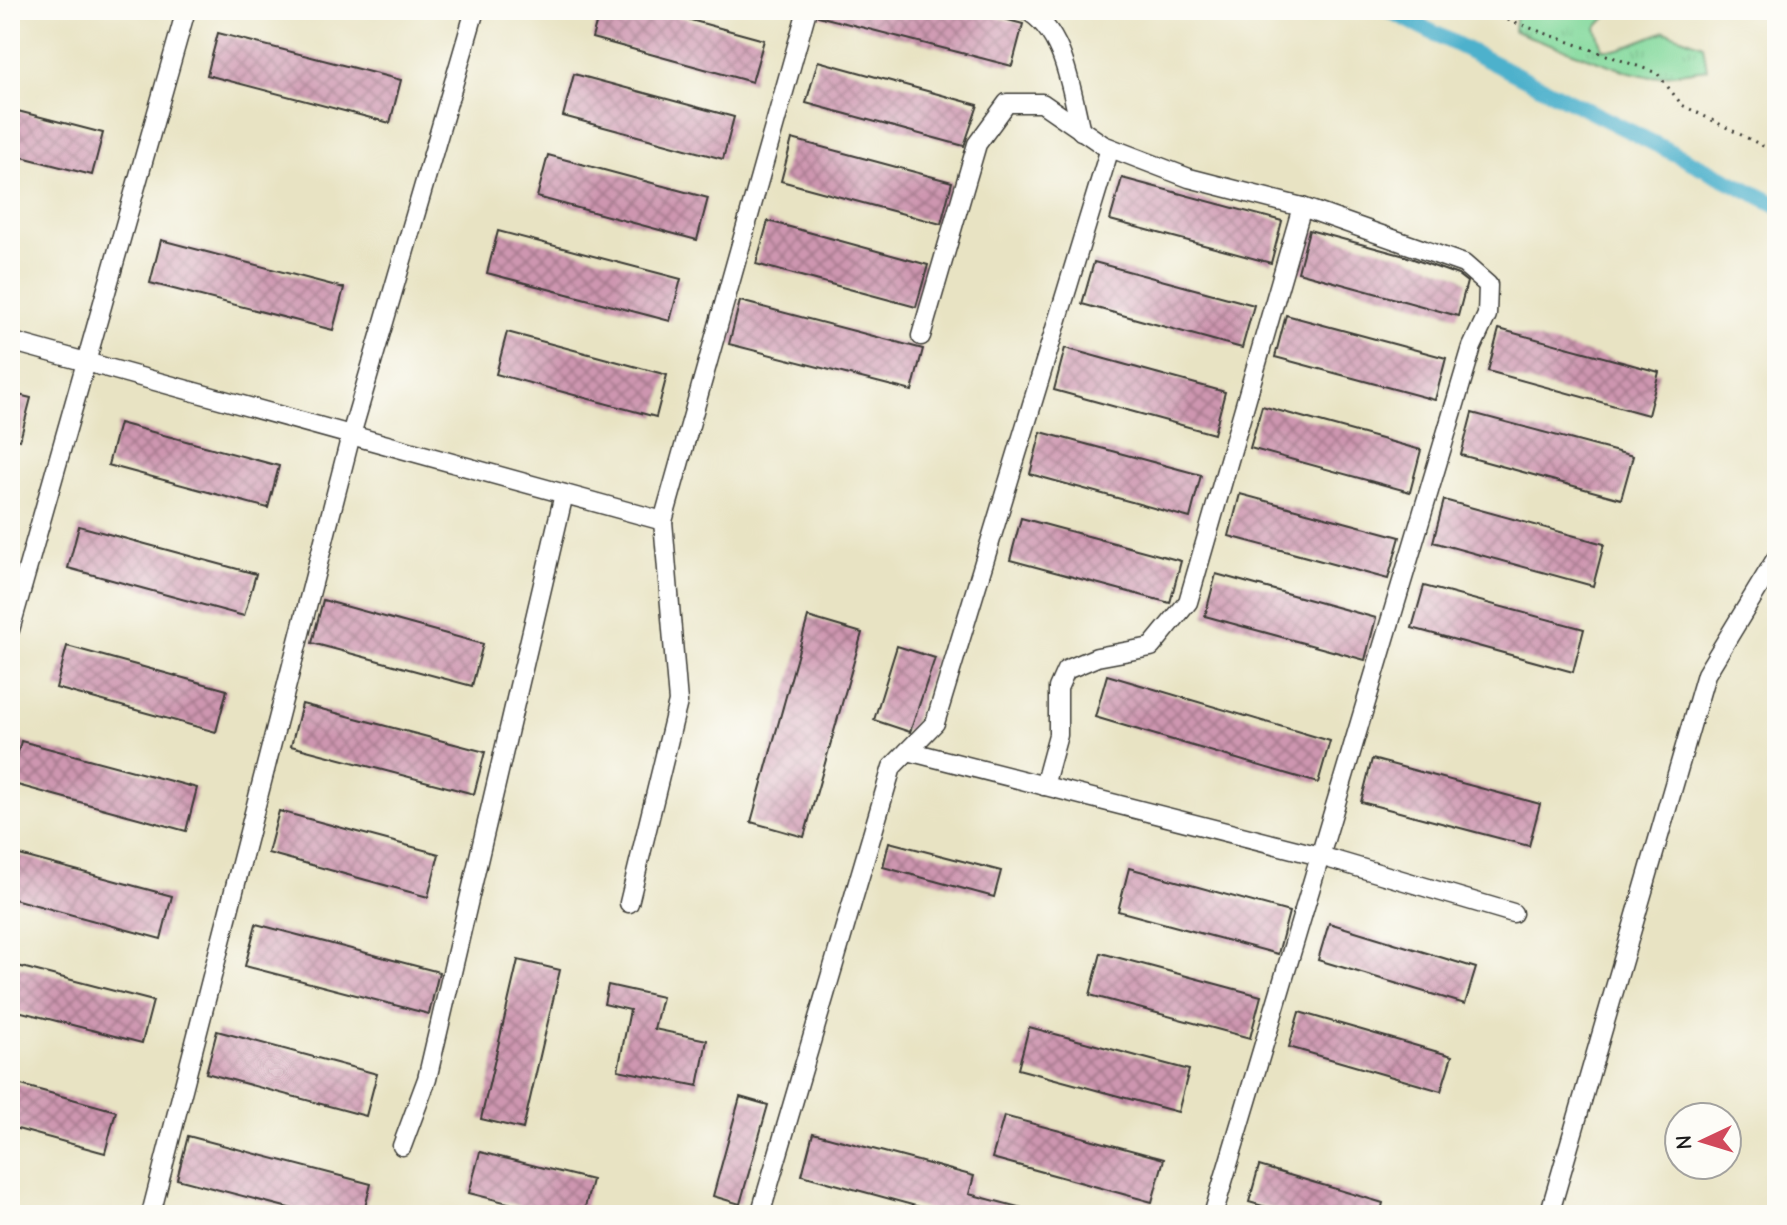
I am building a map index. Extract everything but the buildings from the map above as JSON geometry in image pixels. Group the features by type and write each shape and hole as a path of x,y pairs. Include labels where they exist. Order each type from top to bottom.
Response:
{"lane":[{"path":"10,630 186,10"},
{"path":"152,1210 351,435 475,10"},
{"path":"629,903 678,702 663,521 807,10"},
{"path":"1026,10 1040,17 1062,56 1081,131"},
{"path":"921,336 977,144 1007,103 1042,103 1110,148 1189,178 1302,207 1464,264 1488,285 1487,315 1472,347 1213,1215"},
{"path":"760,1215 892,767 935,723 1110,148"},
{"path":"1044,786 1058,735 1058,688 1066,670 1097,657 1151,647 1188,602 1302,207"},
{"path":"10,341 663,521"},
{"path":"402,1146 427,1079 564,494"},
{"path":"1549,1215 1706,674 1777,557"},
{"path":"908,751 1320,856 1513,913"}],"path":[{"path":"1486,10 1657,73 1682,105 1777,153"}],"green space":[{"path":"1516,10 1613,10 1596,28 1603,49 1619,49 1665,31 1703,45 1707,69 1651,77 1626,71 1514,31"}],"waterway":[{"path":"1388,10 1777,205"}]}
